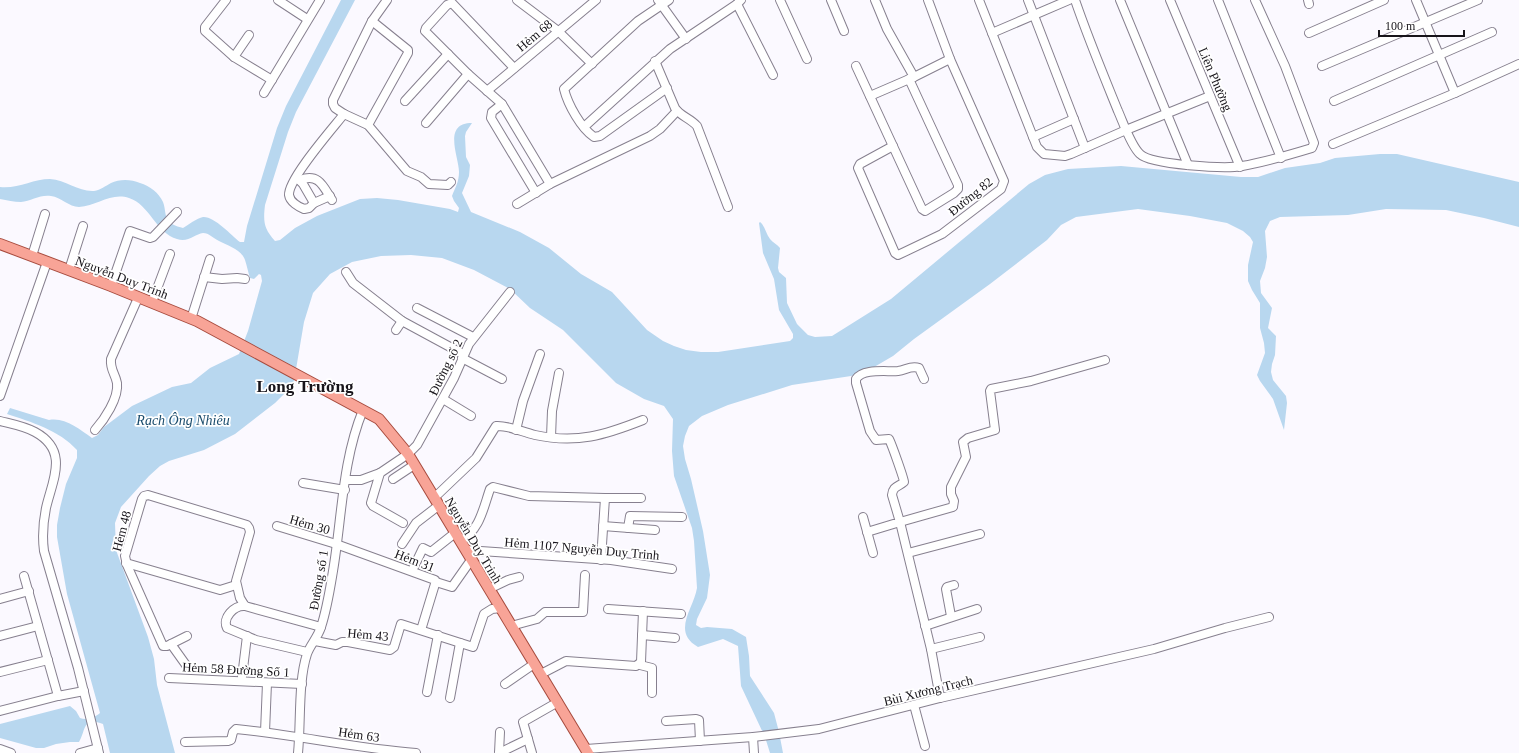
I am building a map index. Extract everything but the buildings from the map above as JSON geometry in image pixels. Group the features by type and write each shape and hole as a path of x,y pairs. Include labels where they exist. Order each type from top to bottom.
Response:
{"main road":[{"name":"Nguyễn Duy Trinh","path":"0,244 111,286 138,298 152,302 192,319 363,410 384,423 408,454 587,751"}],"street":[{"path":"226,0 204,29 234,57 272,80"},
{"path":"278,0 307,19"},
{"path":"264,93 307,19 320,0"},
{"path":"387,0 372,21 333,100 333,104 335,108 344,114 368,125 407,171 421,177 429,184 448,185 451,182"},
{"path":"517,0 558,31 592,64"},
{"name":"Hẻm 68","path":"487,91 596,0"},
{"path":"667,88 600,136 594,137 584,127 568,101 564,89 638,21 660,3 669,0"},
{"path":"780,0 807,59"},
{"path":"831,0 844,31"},
{"path":"856,66 922,209 925,212 958,189 958,185 912,78 887,29 875,0"},
{"name":"Đường 82","path":"893,146 860,164 858,168 895,253 898,255 942,234 1001,188 1004,181 950,59 928,0"},
{"path":"979,0 1037,147 1044,154 1065,156 1210,96"},
{"path":"1028,0 1085,148"},
{"path":"992,33 1069,0"},
{"path":"1075,0 1094,54 1126,130 1141,155 1157,161 1188,165 1240,167 1282,158 1312,148 1314,143 1285,66 1255,0"},
{"path":"1120,0 1188,165"},
{"name":"Liên Phường","path":"1170,0 1240,167"},
{"path":"1218,0 1282,158"},
{"path":"1309,33 1384,0"},
{"path":"1416,0 1440,54 1455,93"},
{"path":"1322,66 1425,21 1478,0"},
{"path":"584,127 655,62 739,2 773,75"},
{"path":"514,68 452,3 449,3 426,28 425,31 468,74 502,104 550,184"},
{"path":"660,3 686,39"},
{"path":"368,125 408,54 408,50 372,21"},
{"path":"1334,100 1492,32"},
{"path":"234,57 249,35"},
{"path":"405,100 448,54"},
{"path":"870,96 912,78 950,59"},
{"path":"655,62 677,111 697,126 728,207"},
{"path":"1332,144 1455,93 1519,64"},
{"path":"426,123 468,74"},
{"path":"502,104 492,112 491,118 536,193"},
{"path":"517,204 550,184 650,136 660,129 677,111"},
{"path":"298,179 308,177 314,179 321,184 331,198 314,203 309,208 304,209 291,201 289,195 290,188 298,179 309,156 344,114"},
{"path":"1033,137 1074,119"},
{"path":"298,179 314,203"},
{"path":"111,286 130,231 150,238 153,237 177,212"},
{"path":"32,256 45,214"},
{"path":"69,270 84,226"},
{"path":"152,302 170,254"},
{"path":"192,319 210,259"},
{"path":"0,396 47,262"},
{"path":"346,272 353,283 402,321 502,379"},
{"path":"204,277 222,280 237,278 244,279"},
{"name":"Đường số 2","path":"346,480 362,480 380,473 408,454 418,445 458,370 463,356 473,337 510,292"},
{"path":"95,430 105,419 117,389 116,381 111,368 111,359 138,298"},
{"path":"417,308 473,337"},
{"path":"396,330 402,321"},
{"path":"516,430 523,401 540,354"},
{"path":"867,532 953,507 954,501 951,494 951,487 966,457 964,442 968,438 994,430 990,398 991,389 1031,381 1105,360"},
{"path":"924,379 919,368 912,366 898,371 879,370 860,375 856,379 856,384 870,431 876,440 889,439 904,480 902,484 896,486 892,496 908,553 931,648 940,698"},
{"path":"551,437 552,411 559,373"},
{"path":"443,399 472,416"},
{"name":"Đường số 1","path":"298,753 302,684 308,652 321,627 333,570 352,442 363,410"},
{"path":"0,420 36,432 49,444 56,460 55,479 49,496 42,534 46,562 84,691 98,750 80,753"},
{"path":"402,544 416,523 476,458 496,426 551,437 584,438 595,437 613,432 644,420"},
{"path":"393,479 414,465"},
{"path":"380,473 371,503 373,506 403,523"},
{"path":"303,483 345,490"},
{"path":"412,571 423,548 431,552 458,537 468,536 474,530 491,488 529,496 641,498"},
{"name":"Hẻm 48","path":"171,644 163,646 161,644 126,563 125,556 144,496 148,495 247,525 250,532 236,585"},
{"path":"601,560 605,498"},
{"path":"628,528 629,517 632,515 682,517"},
{"path":"863,517 872,553"},
{"name":"Hẻm 30","path":"277,526 336,544"},
{"path":"603,526 655,530"},
{"path":"908,553 980,534"},
{"name":"Hẻm 31","path":"336,544 433,578 436,582 421,630"},
{"name":"Hẻm 1107 Nguyễn Duy Trinh","path":"466,550 601,560 672,569"},
{"path":"436,582 452,587 472,560"},
{"path":"126,563 220,590 236,585 240,598 245,606"},
{"path":"24,576 58,696"},
{"path":"511,626 537,619 545,612 583,612 585,576"},
{"path":"489,589 508,580 519,577"},
{"path":"951,616 946,589 947,587 954,585"},
{"path":"0,599 29,591"},
{"path":"308,652 256,640 226,628 226,619 230,612 237,606 245,606 321,627"},
{"path":"421,630 473,647 484,614 492,609 501,608"},
{"path":"608,609 681,614"},
{"path":"925,626 951,616 977,609"},
{"path":"640,664 643,611"},
{"name":"Bùi Xương Trạch","path":"587,751 756,737 819,729 940,698 1154,649 1225,628 1270,617"},
{"name":"Hẻm 43","path":"315,641 336,645 339,645 342,642 348,642 390,650 394,647 401,624 421,630"},
{"path":"0,636 38,626"},
{"path":"427,692 438,635"},
{"path":"642,635 675,638"},
{"path":"186,665 171,644 187,636"},
{"path":"242,677 247,636"},
{"path":"931,648 980,637"},
{"path":"450,698 460,643"},
{"path":"0,672 48,660"},
{"path":"540,674 566,661 636,666 640,664 652,668 652,693"},
{"path":"505,684 534,664"},
{"name":"Hẻm 58 Đường Số 1","path":"169,678 302,684"},
{"path":"265,732 267,683"},
{"path":"0,711 84,691"},
{"path":"532,753 522,724 558,702"},
{"path":"914,705 925,746"},
{"path":"666,721 699,720 700,741"},
{"name":"Hẻm 63","path":"185,742 231,740 233,732 236,729 416,753"},
{"path":"500,732 499,753 528,739"},
{"path":"754,753 756,737"},
{"path":"0,750 11,753"}],"water":[{"name":"Rạch Ông Nhiêu","path":"341,0 355,0 296,112 288,132 265,205 264,216 266,229 275,241 280,240 295,228 317,216 360,199 377,198 398,200 450,209 458,212 459,208 452,196 459,176 454,142 455,135 457,129 463,124 472,123 465,136 466,157 470,165 469,176 462,193 471,212 520,232 549,248 581,274 612,292 647,330 663,341 686,350 718,352 790,341 793,338 793,334 779,310 774,279 763,253 760,222 770,239 780,248 778,268 779,272 786,278 787,303 797,324 808,335 815,337 832,336 891,299 1029,184 1045,175 1068,169 1121,166 1241,177 1258,177 1285,168 1320,163 1335,158 1397,154 1519,182 1519,227 1446,210 1386,209 1348,215 1280,217 1270,221 1265,231 1267,257 1260,281 1261,293 1272,308 1268,328 1276,336 1275,355 1271,372 1273,380 1286,396 1287,403 1284,430 1273,399 1257,375 1265,353 1260,328 1260,303 1248,281 1248,265 1253,242 1250,237 1243,231 1227,223 1138,209 1076,217 1061,225 1047,240 990,284 893,356 869,370 851,376 792,385 728,405 702,416 689,426 683,446 703,531 710,575 707,598 697,619 696,625 701,628 732,629 746,637 750,676 774,713 783,753 770,753 765,737 741,686 738,646 723,639 698,647 690,641 686,634 686,619 697,588 694,541 692,528 674,476 672,451 673,419 664,406 644,399 616,383 563,330 530,308 510,289 474,270 442,258 411,255 381,256 352,262 330,274 313,293 304,322 294,381 286,392 275,403 235,434 204,450 169,461 160,466 121,507 115,523 116,550 148,637 154,659 157,685 175,753 110,753 103,724 96,722 88,723 79,742 56,744 44,748 36,748 0,738 0,724 70,706 76,711 80,718 83,719 91,718 100,713 67,594 57,537 57,525 60,508 66,484 77,458 77,450 62,437 53,432 7,414 10,408 49,420 61,420 92,438 98,435 104,427 132,406 172,387 191,383 210,368 239,354 248,331 262,281 261,275 259,274 254,279 250,278 243,256 234,248 205,233 185,240 170,236 158,225 142,206 129,198 110,198 86,206 75,207 58,198 47,196 21,202 0,199 0,187 13,187 44,179 50,179 62,181 83,190 94,191 118,181 133,181 147,186 157,193 163,202 169,222 173,225 183,228 203,217 222,226 240,242 244,242 247,226 277,128 286,106"}],"district":[{"name":"Long Trường","path":"305,386"}]}
